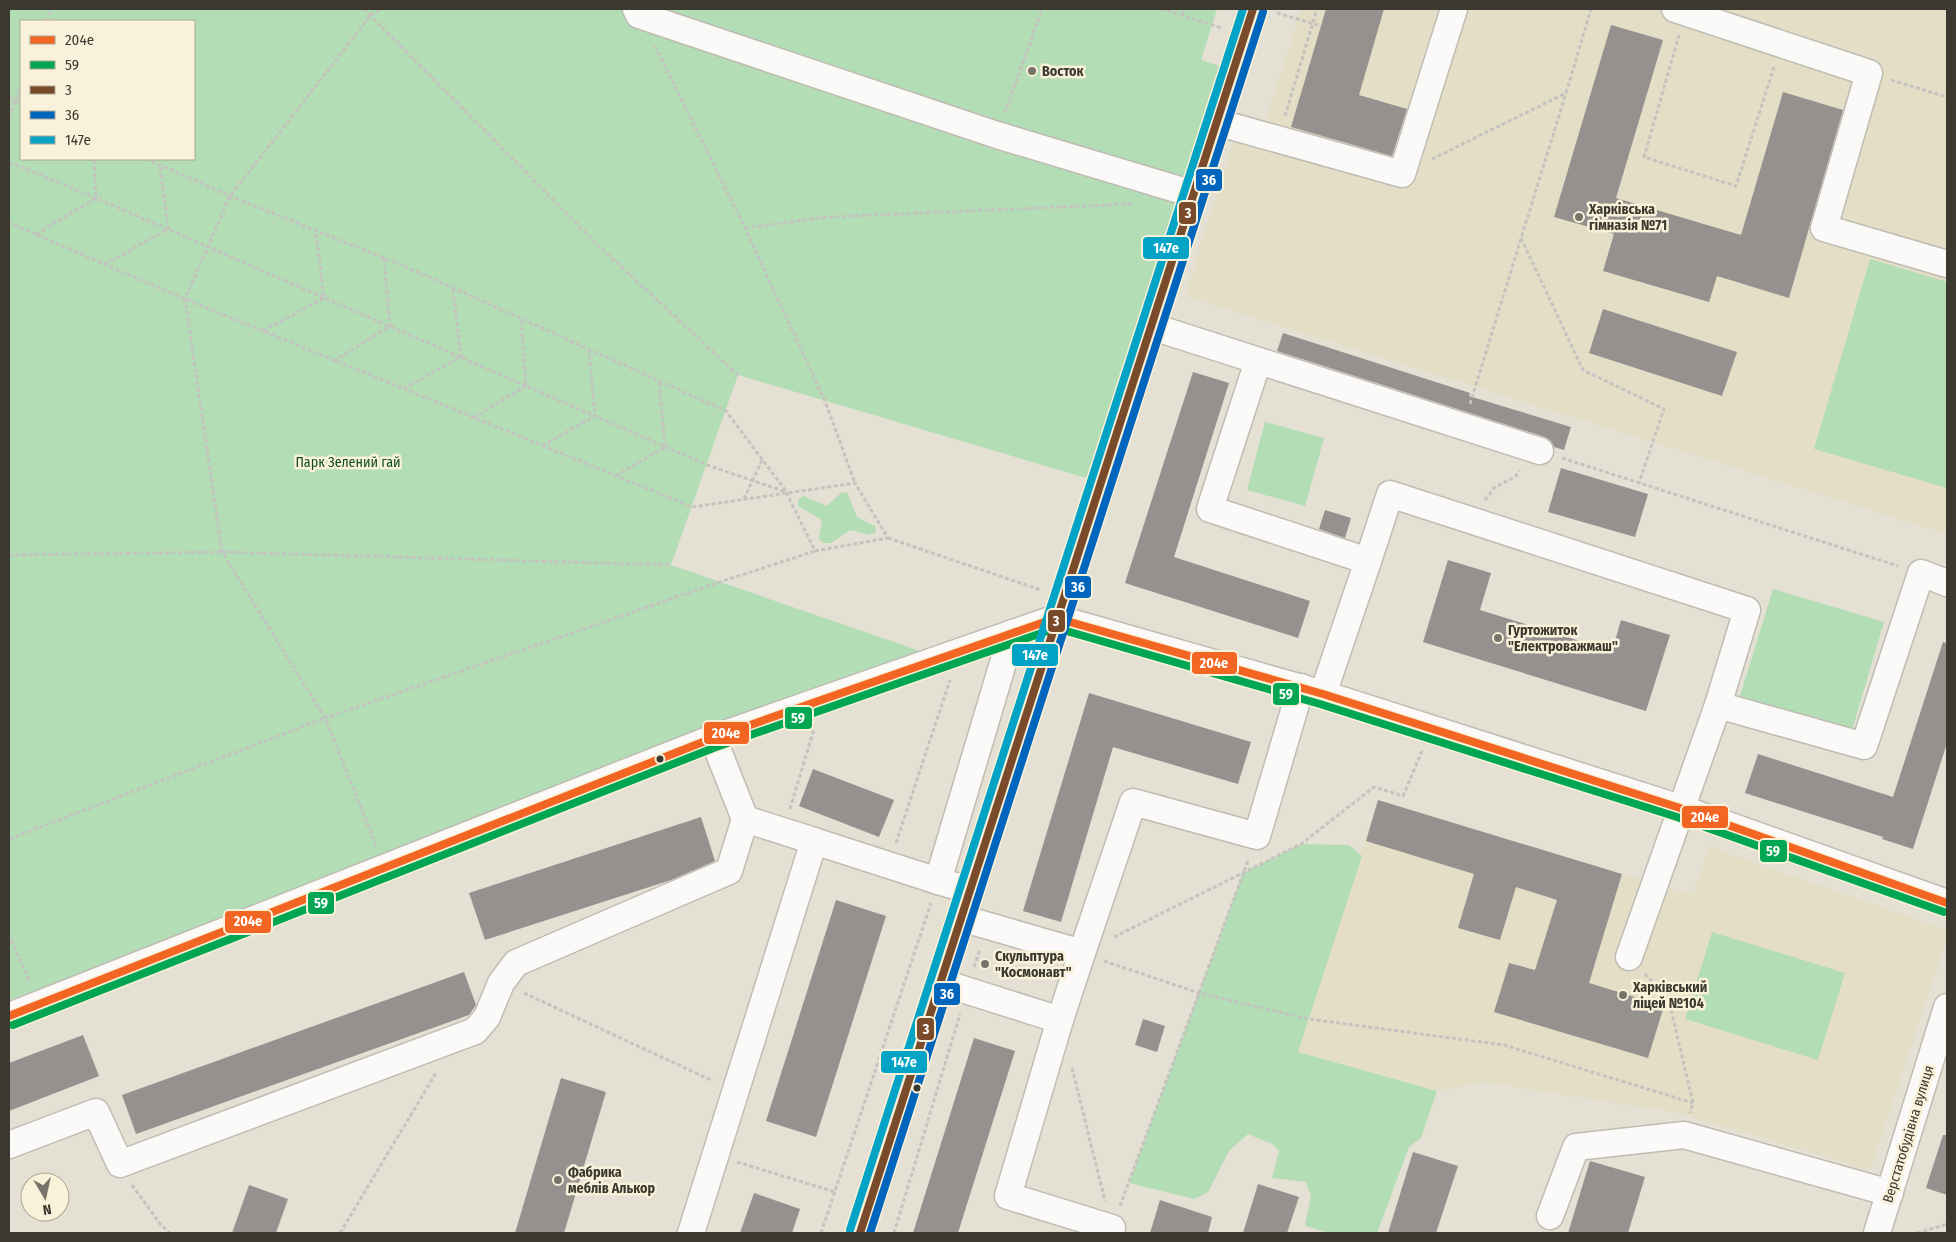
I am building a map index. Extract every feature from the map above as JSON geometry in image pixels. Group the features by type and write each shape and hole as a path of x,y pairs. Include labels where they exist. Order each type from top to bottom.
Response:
{"street":[{"path":"1216,122 1402,174 1454,9"},
{"path":"860,1233 1216,122 1262,10"},
{"path":"1680,10 1869,73 1824,228 1947,264"},
{"path":"637,12 996,135 1193,194"},
{"path":"1150,326 1536,450"},
{"path":"1258,360 1210,509 1368,561"},
{"path":"1111,1231 1008,1196 1060,1020 1133,802 1256,836 1312,691 1368,561 1390,494 1747,610 1718,705 1629,956"},
{"path":"1718,705 1864,746 1921,573 1947,582"},
{"path":"9,1016 713,738 1056,618 1312,691 1680,808 1947,902"},
{"path":"938,881 1012,633"},
{"path":"9,1145 96,1112 120,1164 476,1031 487,1017 501,983 516,963 729,871 745,819 713,738"},
{"path":"745,819 970,890"},
{"path":"691,1233 814,841"},
{"path":"960,918 1082,953"},
{"path":"940,982 1060,1020"},
{"name":"Верстатобудівна вулиця","path":"1877,1233 1947,1007"},
{"path":"1550,1216 1576,1147 1684,1135 1890,1193"}],"path":[{"path":"364,9 602,249 738,375"},
{"path":"378,850 325,718 222,552 185,299 230,196 371,15 381,9"},
{"path":"996,135 1042,9"},
{"path":"1161,9 1223,28"},
{"path":"1182,16 1185,9"},
{"path":"1278,140 1317,9"},
{"path":"1463,426 1566,93 1590,9"},
{"path":"1262,10 1321,26"},
{"path":"1680,10 1644,157 1736,186 1782,44"},
{"path":"637,12 745,228 825,401 855,483 888,538"},
{"path":"1869,73 1947,97"},
{"path":"9,117 20,88"},
{"path":"1402,174 1566,93"},
{"path":"9,98 20,103"},
{"path":"94,160 96,198"},
{"path":"148,160 230,196 384,258 726,411 786,492 815,551"},
{"path":"9,162 168,229 707,465 786,492"},
{"path":"160,165 168,229"},
{"path":"36,235 96,198"},
{"path":"745,228 827,216 1136,204"},
{"path":"9,223 185,299 692,507 855,483"},
{"path":"104,265 168,229"},
{"path":"316,230 324,298"},
{"path":"1521,238 1583,370 1664,409 1639,483"},
{"path":"384,258 390,326"},
{"path":"453,288 460,357"},
{"path":"263,331 324,298"},
{"path":"521,318 526,386"},
{"path":"334,360 390,326"},
{"path":"589,350 596,416"},
{"path":"402,388 460,357"},
{"path":"659,381 665,447"},
{"path":"473,418 526,386"},
{"path":"542,446 596,416"},
{"path":"616,476 665,447"},
{"path":"1469,520 1494,488 1516,476 1536,450 1921,573"},
{"path":"744,499 762,460"},
{"path":"9,838 325,718 815,551 888,538 1042,590"},
{"path":"9,555 222,552 671,565"},
{"path":"894,848 952,675"},
{"path":"788,815 816,723"},
{"path":"1082,953 1302,844 1374,787 1403,796 1423,750"},
{"path":"1111,1231 1256,836"},
{"path":"821,1233 938,881"},
{"path":"9,935 30,983"},
{"path":"1082,953 1199,993 1309,1019 1504,1045 1693,1103 1669,1001 1629,956"},
{"path":"501,983 735,1091"},
{"path":"340,1233 440,1066"},
{"path":"1072,1067 1111,1231"},
{"path":"715,1155 835,1192"},
{"path":"120,1164 135,1191 161,1225 170,1233"},
{"path":"1917,1233 1947,1224"}],"shaded area":[{"name":"Харківська гімназія №71","path":"1301,9 1947,9 1947,534 1185,296 1237,129 1260,137"},
{"name":"Харківський ліцей №104","path":"1378,800 1693,895 1710,847 1947,930 1947,937 1871,1170 1679,1113 1483,1082 1437,1091 1298,1052"}],"green space":[{"name":"Парк Зелений гай","path":"9,9 1217,9 1201,60 1235,71 1100,482 738,375 671,565 920,651 9,1000"},
{"path":"1870,259 1947,282 1947,488 1814,449"},
{"path":"1265,422 1324,438 1305,506 1247,490"},
{"path":"847,492 857,517 875,526 876,532 869,535 850,530 831,543 824,543 819,539 822,520 798,506 798,500 803,496 827,506 841,493"},
{"path":"1773,589 1884,622 1852,730 1740,696"},
{"path":"1301,844 1349,845 1362,856 1298,1052 1437,1091 1421,1138 1409,1147 1377,1233 1329,1233 1305,1226 1311,1196 1306,1182 1272,1178 1279,1150 1272,1144 1248,1134 1229,1151 1208,1192 1194,1199 1129,1183 1243,873"},
{"path":"1712,932 1845,973 1818,1060 1685,1019"}],"building":[{"path":"1326,9 1384,9 1359,95 1407,109 1392,156 1291,127"},
{"path":"1611,25 1663,40 1616,198 1741,235 1783,92 1843,110 1789,298 1717,276 1709,302 1603,271 1614,234 1554,217"},
{"path":"1603,309 1737,352 1722,396 1589,353"},
{"path":"1283,333 1470,393 1469,396 1571,427 1564,450 1554,447 1551,441 1545,437 1277,351"},
{"path":"1193,372 1229,383 1174,557 1310,601 1298,638 1125,583"},
{"path":"1561,468 1648,494 1635,537 1548,512"},
{"path":"1325,510 1351,518 1345,538 1319,529"},
{"name":"Гуртожиток \"Електроважмаш\"","path":"1448,560 1491,573 1480,610 1612,651 1621,620 1670,635 1646,711 1423,642"},
{"path":"1943,642 1947,643 1947,743 1913,849 1882,839 1883,837 1745,793 1758,754 1893,797"},
{"path":"1089,693 1251,742 1238,784 1113,747 1061,922 1023,911"},
{"path":"813,769 894,800 879,837 799,806"},
{"path":"1378,800 1622,874 1589,983 1664,1006 1648,1058 1494,1012 1509,963 1535,970 1557,900 1516,887 1500,940 1458,928 1474,874 1366,841"},
{"path":"701,817 715,861 671,880 485,940 469,893"},
{"path":"836,900 886,916 816,1137 766,1121"},
{"path":"464,972 476,1005 469,1015 136,1134 122,1095"},
{"path":"1143,1019 1165,1026 1157,1052 1135,1045"},
{"path":"83,1035 99,1076 9,1111 9,1063"},
{"path":"974,1038 1015,1051 958,1233 913,1233"},
{"path":"561,1078 606,1092 564,1233 515,1233"},
{"path":"1943,1135 1947,1135 1947,1195 1926,1188"},
{"path":"1413,1152 1458,1166 1436,1233 1388,1233"},
{"path":"1590,1161 1645,1177 1628,1233 1568,1233"},
{"path":"1258,1184 1299,1197 1287,1233 1243,1233"},
{"path":"249,1185 288,1199 276,1233 232,1233"},
{"path":"754,1193 800,1209 792,1233 740,1233"},
{"path":"1160,1200 1212,1217 1208,1233 1150,1233"}],"transit line":[{"name":"147е","path":"850,1230 1243,9"},
{"name":"3","path":"860,1233 1253,9"},
{"name":"36","path":"870,1233 1263,12"},
{"name":"204е","path":"9,1016 713,738 1056,618 1323,694 1680,808 1947,903"},
{"name":"59","path":"13,1025 716,747 1056,628 1320,704 1677,817 1944,912"}],"place":[{"name":"Восток","path":"1032,71"},
{"name":"Харківська гімназія №71","path":"1579,217"},
{"name":"Гуртожиток \"Електроважмаш\"","path":"1498,638"},
{"name":"Скульптура \"Космонавт\"","path":"985,964"},
{"name":"Харківський ліцей №104","path":"1623,995"},
{"name":"Фабрика меблів Алькор","path":"558,1180"}]}
